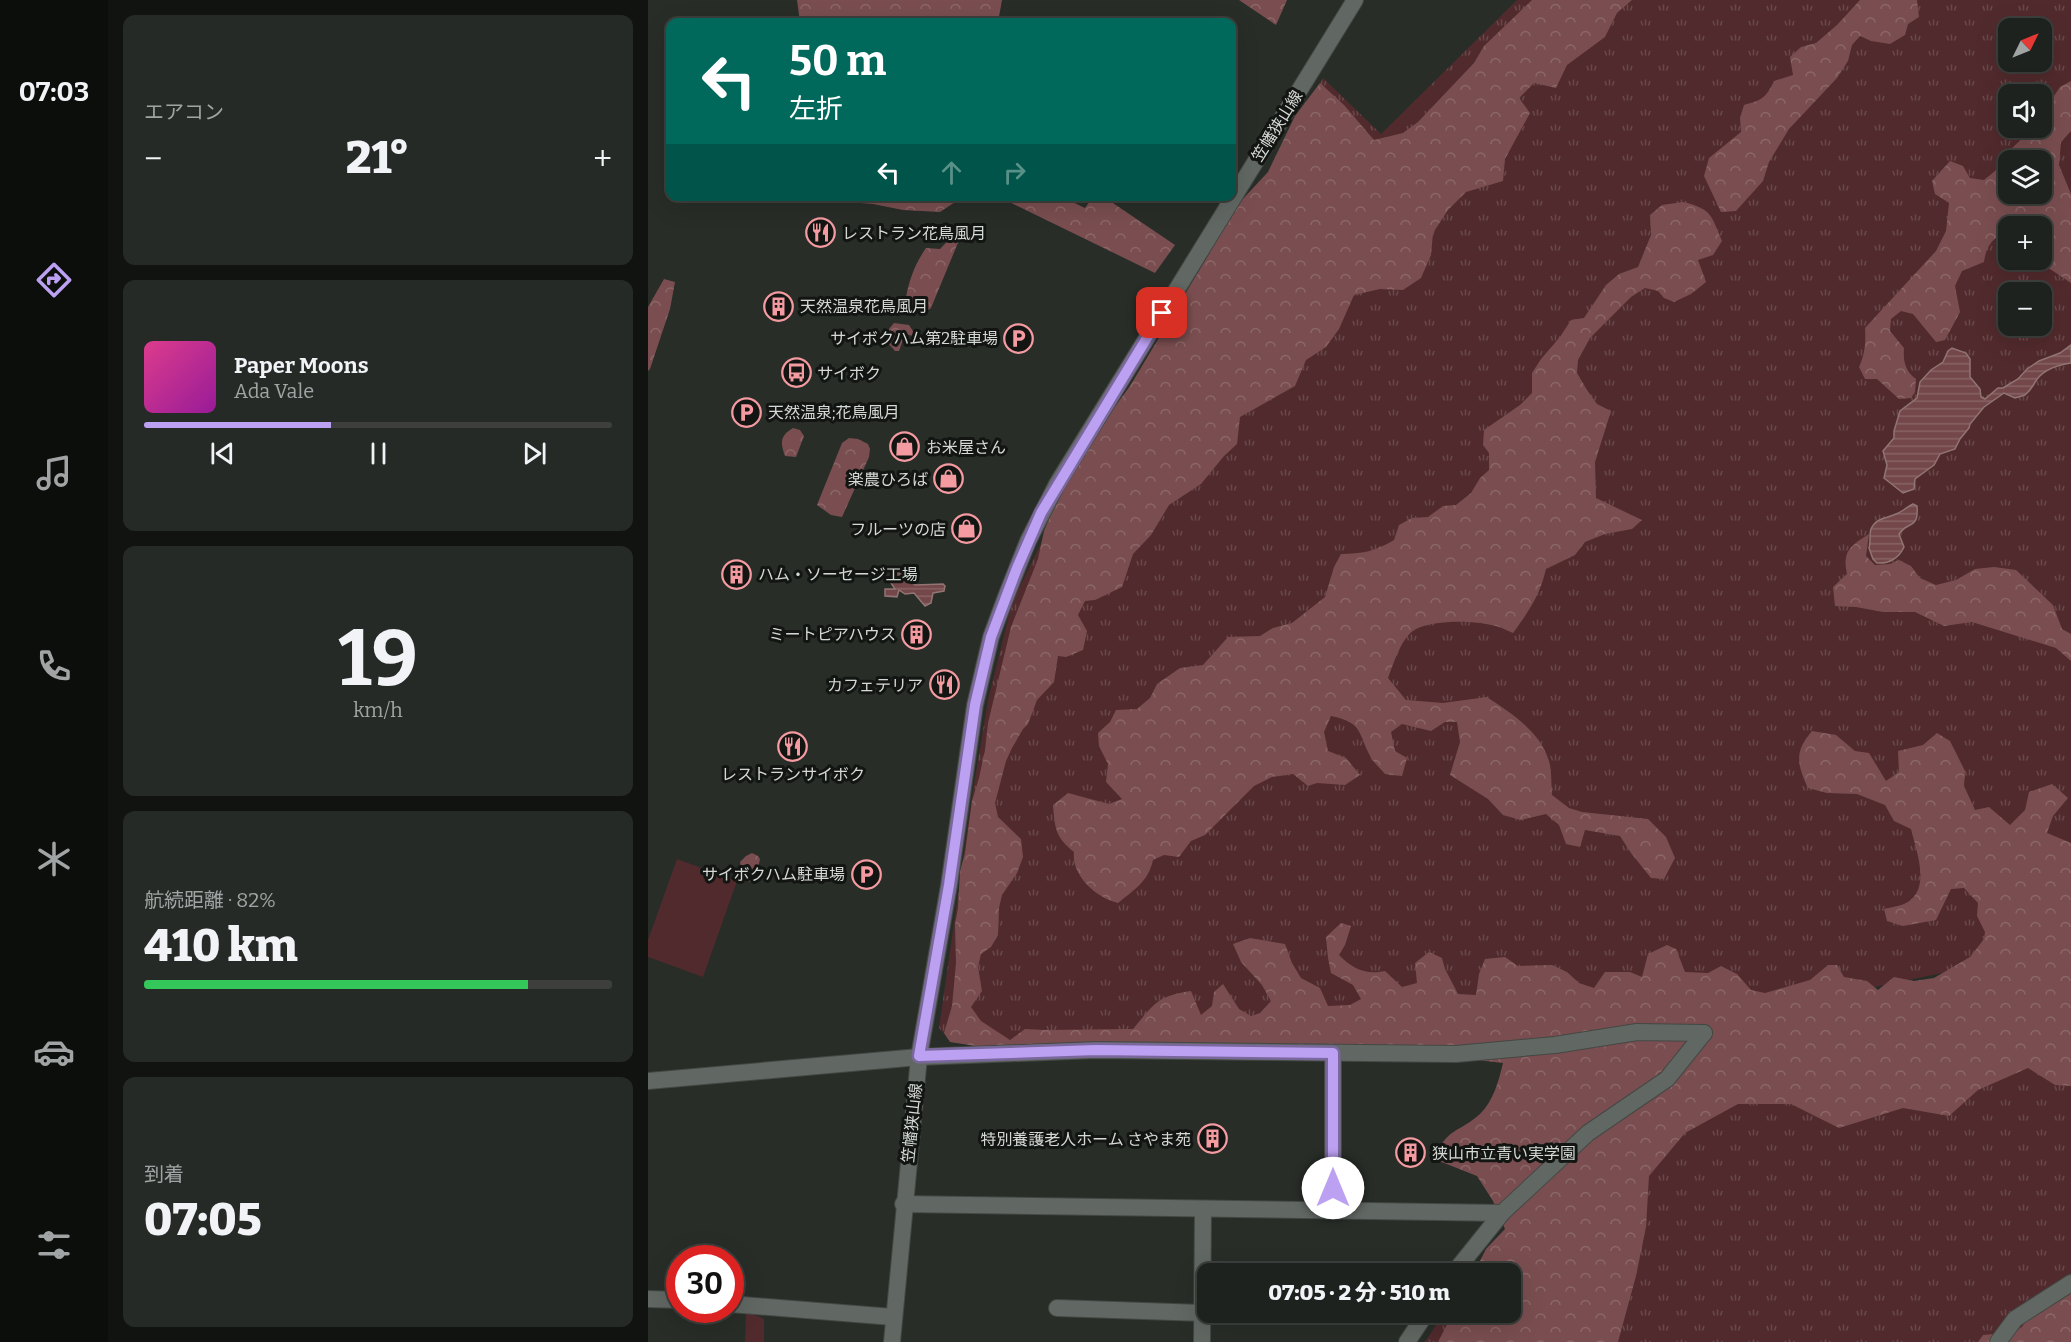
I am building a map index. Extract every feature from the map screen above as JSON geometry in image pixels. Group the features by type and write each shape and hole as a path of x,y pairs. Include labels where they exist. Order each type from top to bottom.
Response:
{"street":[{"name":"笠幡狭山線","path":"1236,193 1355,0"},
{"name":"笠幡狭山線","path":"892,1342 903,1204 919,1056 949,885 964,770 979,684 991,637 1041,513 1231,201"},
{"path":"648,1081 919,1056 1096,1050 1456,1054 1555,1045 1637,1032 1704,1033 1666,1079 1588,1133 1502,1213 1462,1263"},
{"path":"1333,1053 1333,1211"},
{"path":"903,1204 1502,1213"},
{"path":"1202,1263 1203,1210"},
{"path":"1998,1342 2015,1319 2071,1283"},
{"path":"648,1299 666,1300"},
{"path":"744,1305 893,1317"},
{"path":"1056,1308 1197,1313"},
{"path":"1202,1323 1202,1342"},
{"path":"1407,1342 1420,1323"}],"green space":[{"path":"797,0 1002,0 999,18 799,18"},
{"path":"1239,0 1287,0 1276,25"},
{"path":"1517,0 2071,0 2071,946 1760,1011 1560,1035 950,1040 939,1028 988,700 1012,603 1055,515 1223,249 1323,78 1381,134"},
{"path":"1532,0 1632,0 1617,13 1605,37 1567,65 1556,88 1534,83 1519,98 1530,113 1505,159 1503,181 1466,192 1448,210 1433,233 1431,255 1421,278 1403,290 1380,289 1354,295 1339,329 1326,347 1306,360 1295,386 1240,417 1237,444 1201,484 1169,505 1151,535 1133,554 1122,587 1095,600 1085,601 1078,615 1087,631 1083,650 1066,657 1058,656 1054,682 1037,700 1028,724 1006,761 995,803 998,817 1021,839 1023,857 1017,873 1002,895 998,935 991,947 981,954 978,967 982,991 971,1007 981,1021 1010,1040 1025,1029 1133,1029 1157,1002 1191,991 1201,1015 1212,1006 1214,992 1223,984 1239,1009 1251,1016 1260,1013 1271,1001 1262,985 1241,962 1233,944 1250,938 1285,944 1301,978 1320,988 1328,1006 1350,1005 1361,999 1353,985 1331,973 1328,958 1326,937 1341,923 1351,926 1339,955 1349,964 1365,971 1385,971 1402,987 1417,983 1415,963 1429,952 1442,958 1458,994 1476,995 1479,974 1485,959 1505,957 1518,966 1552,965 1567,972 1579,983 1594,988 1605,972 1630,972 1642,977 1648,954 1667,945 1676,949 1685,972 1708,973 1721,966 1737,974 1751,990 1765,993 1810,980 1828,965 1837,965 1844,977 1867,981 1878,990 1894,977 1914,981 1934,978 1970,957 1984,939 1985,932 1977,916 1978,903 1964,888 1951,889 1936,920 1903,926 1887,921 1884,909 1908,902 1919,887 1920,868 1911,829 1894,821 1885,805 1857,794 1827,793 1808,788 1801,772 1799,758 1806,738 1812,731 1836,735 1855,751 1869,753 1886,781 1899,772 1898,751 1923,745 1937,733 1950,741 1965,771 1964,786 1975,810 1989,807 2010,825 2025,810 2029,792 2052,784 2068,798 2053,816 2047,833 2071,843 2071,1086 2055,1085 2028,1068 1978,1090 1949,1116 1903,1108 1839,1128 1791,1104 1738,1104 1685,1133 1649,1176 1646,1227 1636,1276 1618,1342 1438,1342 1448,1323 1521,1323 1521,1263 1479,1263 1486,1249 1505,1229 1493,1201 1477,1176 1434,1159 1449,1136 1485,1109 1495,1090 1503,1063 1477,1060 1414,1062 982,1047 950,1042 944,1033 952,1006 956,963 955,924 960,871 965,853 972,801 985,750 988,723 1011,627 1038,559 1044,531 1056,502 1105,420 1130,386 1224,227 1240,202 1268,172 1295,116 1320,83 1344,105 1374,140 1403,133 1418,122 1474,63 1484,46"},
{"path":"1860,0 1917,0 1919,17 1908,24 1905,35 1890,44 1871,41 1860,36 1852,45 1848,61 1837,78 1789,129 1769,162 1763,181 1736,211 1721,212 1704,176 1709,158 1741,132 1740,118 1744,105 1763,98 1774,81 1793,75 1790,57 1801,47 1816,43 1837,25"},
{"path":"2071,81 2071,131 2061,142 2059,165 2071,194 2071,283 2052,270 2052,216 1998,216 1998,237 1989,246 1984,262 1962,271 1955,286 1960,312 1945,340 1936,342 1913,314 1901,311 1891,319 1890,331 1904,348 1909,373 1916,379 1915,392 1911,398 1899,399 1877,379 1865,379 1859,367 1865,348 1865,328 1936,251 1946,231 1949,203 1935,194 1932,181 1950,161 1963,166 1970,178 1984,180 1998,167 1998,204 2052,204 2052,150 2010,150 2023,138 2052,138 2052,99 2060,87"},
{"path":"836,201 956,201 940,212 903,210 873,204"},
{"path":"1007,201 1070,201 1085,208 1090,201 1110,201 1175,245 1155,273"},
{"path":"1683,202 1700,207 1709,214 1722,241 1713,255 1698,260 1706,282 1691,294 1674,302 1664,298 1658,291 1645,288 1631,297 1590,338 1578,360 1577,373 1587,390 1597,404 1611,411 1595,462 1596,498 1642,520 1632,529 1605,534 1585,542 1575,555 1546,569 1541,587 1513,633 1497,626 1474,622 1442,622 1423,626 1406,638 1388,678 1406,700 1443,703 1487,697 1506,710 1532,732 1545,750 1550,765 1552,795 1569,808 1582,812 1648,819 1666,837 1675,858 1664,879 1651,878 1620,836 1585,830 1580,847 1566,844 1559,825 1546,814 1521,820 1503,815 1488,799 1450,775 1460,742 1457,722 1445,722 1431,731 1402,724 1391,732 1395,751 1407,758 1402,776 1385,774 1372,759 1355,726 1331,716 1324,732 1328,751 1346,758 1360,775 1345,785 1317,783 1308,786 1293,774 1272,777 1254,786 1205,835 1191,841 1179,857 1164,855 1153,860 1144,880 1118,903 1094,891 1081,877 1074,861 1074,852 1060,837 1053,805 1068,793 1109,804 1122,799 1106,782 1108,764 1099,746 1098,733 1110,722 1116,710 1137,709 1150,698 1157,684 1180,668 1203,665 1228,637 1260,636 1273,628 1292,623 1325,597 1334,567 1341,554 1381,547 1394,540 1399,525 1412,518 1428,517 1443,506 1456,505 1471,493 1480,478 1489,470 1489,453 1483,445 1484,430 1520,405 1532,393 1532,373 1571,320 1584,318 1606,285 1619,274 1638,267 1651,235 1650,215 1662,205"},
{"path":"959,229 962,233 931,308 922,314 905,306 912,276 926,248 940,249"},
{"path":"664,279 675,282 670,309 648,371 648,307"},
{"path":"894,323 909,325 915,334 913,336 905,334 899,351 895,351 888,343 889,329"},
{"path":"793,428 800,430 804,436 796,457 785,456 782,447 783,437"},
{"path":"849,438 868,444 870,449 869,457 842,517 831,515 817,505 842,443"},
{"path":"1869,534 1866,556 1875,565 1890,564 1899,560 1911,566 1920,578 1936,585 1956,580 1975,569 1994,567 2016,570 2053,605 2062,629 2071,634 2071,661 2056,648 1972,622 1944,626 1915,612 1883,612 1835,606 1833,587 1847,574 1847,554 1852,546"},
{"path":"752,853 760,859 755,882 744,881 740,862"},
{"path":"677,859 737,881 703,977 648,957 648,940"},
{"path":"2071,963 2071,1342 1425,1342 1437,1323 1521,1323 1521,1263 1482,1263 1575,1159"},
{"path":"2044,1291 2068,1296 2071,1291 2071,1342 1978,1342 1983,1335 2015,1332 2023,1326 2032,1306"},
{"path":"746,1311 764,1319 764,1342 745,1342"}],"shaded area":[{"path":"2071,345 2071,363 2045,372 2025,395 2015,398 2004,393 1984,407 1970,424 1955,449 1940,454 1934,465 1915,479 1914,489 1903,493 1884,478 1887,465 1883,451 1894,438 1900,411 1917,398 1920,382 1931,370 1943,362 1952,348 1966,353 1970,359 1970,377 1980,389 1981,397 1985,399 1998,388 2003,388 2018,379 2039,361 2060,353"},
{"path":"1913,504 1917,506 1916,519 1899,534 1904,547 1902,551 1889,561 1877,563 1869,548 1873,525"},
{"path":"897,572 908,574 915,585 943,584 944,591 933,593 931,603 925,606 914,593 905,594 899,590 897,597 885,596 885,589 895,589 891,583"}],"place":[{"name":"レストラン花鳥風月","path":"821,233"},
{"name":"天然温泉花鳥風月","path":"779,306"},
{"name":"サイボクハム第2駐車場","path":"1019,338"},
{"name":"サイボク","path":"796,373"},
{"name":"天然温泉;花鳥風月","path":"747,412"},
{"name":"お米屋さん","path":"905,447"},
{"name":"楽農ひろば","path":"949,479"},
{"name":"フルーツの店","path":"967,529"},
{"name":"ハム・ソーセージ工場","path":"737,574"},
{"name":"ミートピアハウス","path":"917,634"},
{"name":"カフェテリア","path":"944,685"},
{"name":"レストランサイボク","path":"793,746"},
{"name":"サイボクハム駐車場","path":"866,874"},
{"name":"特別養護老人ホーム さやま苑","path":"1212,1139"},
{"name":"狭山市立青い実学園","path":"1411,1153"}],"route":[{"path":"1162,313 1041,513 991,637 975,705 949,885 919,1056 1096,1050 1333,1053 1333,1188"}]}
